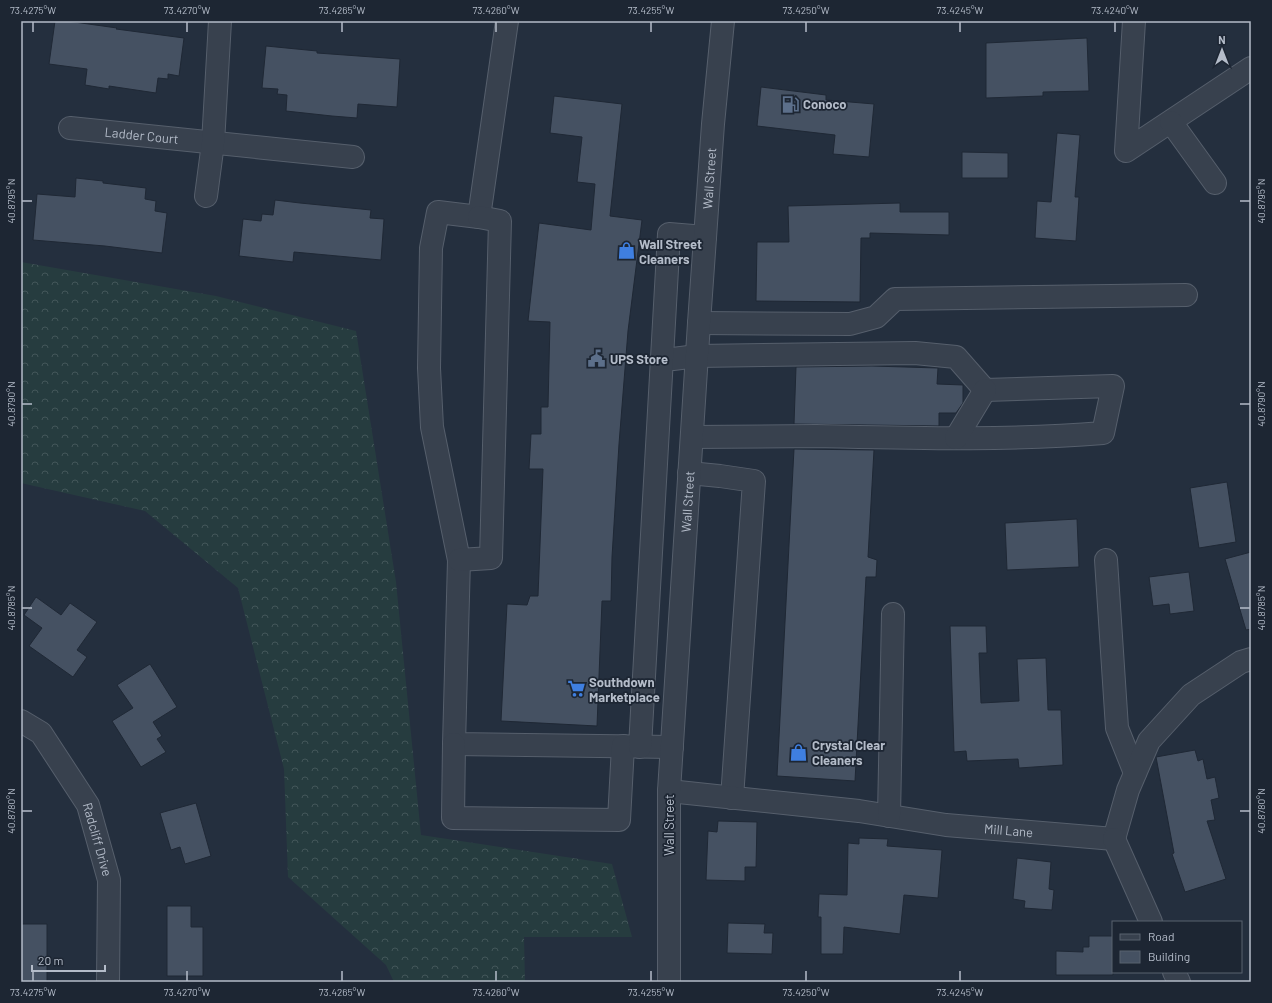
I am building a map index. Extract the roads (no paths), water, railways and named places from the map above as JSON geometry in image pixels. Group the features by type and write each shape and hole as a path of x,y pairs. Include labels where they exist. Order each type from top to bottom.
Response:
{"street":[{"path":"206,196 213,143 220,21"},
{"path":"480,217 506,21"},
{"name":"Wall Street","path":"669,982 669,791 705,237 723,21"},
{"path":"1134,21 1126,151 1251,68"},
{"path":"1171,122 1216,183"},
{"name":"Ladder Court","path":"70,128 353,157"},
{"path":"459,560 491,558 500,221 438,212 431,248 429,368 432,427 459,560 454,744 454,818 619,820 632,746 646,640 669,234 705,237"},
{"path":"699,323 850,324 876,318 895,299 1186,295"},
{"path":"662,359 697,356 915,352 956,357 985,390"},
{"path":"692,437 813,436 956,438 1053,437 1103,433 1113,386 985,390"},
{"path":"956,438 985,390"},
{"path":"655,488 689,483 720,476 754,481 732,798"},
{"path":"1106,560 1118,728 1135,773"},
{"path":"889,816 893,614"},
{"path":"646,640 678,642"},
{"path":"1151,921 1114,839 1128,790 1149,741 1191,695 1241,662 1251,659"},
{"name":"Radcliff Drive","path":"21,721 41,733 88,805 109,880 108,982"},
{"path":"454,744 672,747"},
{"name":"Mill Lane","path":"669,791 859,811 946,824 1114,839"},
{"path":"1174,973 1179,982"}],"place":[{"name":"Conoco","path":"790,104"},
{"name":"Wall Street Cleaners","path":"626,251"},
{"name":"UPS Store","path":"597,359"},
{"name":"Southdown Marketplace","path":"576,689"},
{"name":"Crystal Clear Cleaners","path":"799,752"}]}
